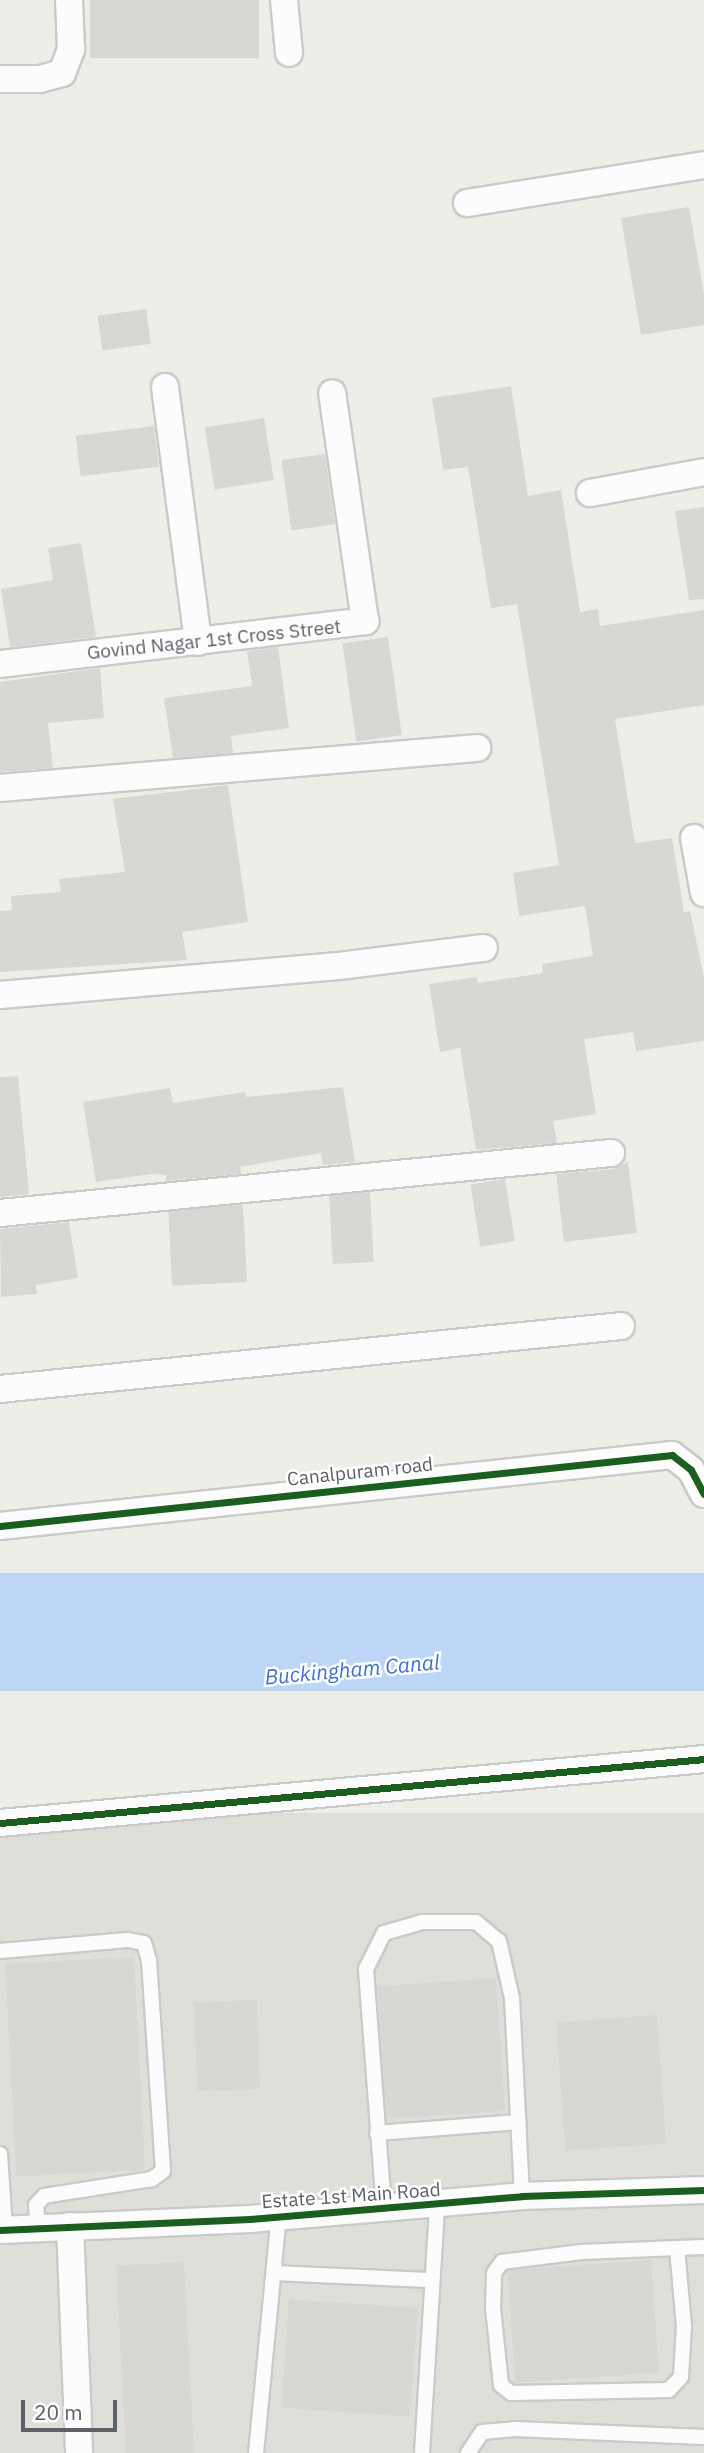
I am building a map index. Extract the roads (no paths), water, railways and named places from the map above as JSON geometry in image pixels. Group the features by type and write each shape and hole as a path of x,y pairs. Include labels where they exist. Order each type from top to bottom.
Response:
{"street":[{"path":"0,79 40,79 62,73 71,48 69,0"},
{"path":"284,0 289,53"},
{"path":"467,203 704,165"},
{"path":"165,387 198,642"},
{"name":"Govind Nagar 1st Cross Street","path":"0,664 365,621 332,393"},
{"path":"590,493 704,472"},
{"path":"0,788 477,748"},
{"path":"694,838 704,893"},
{"path":"0,995 339,966 484,948"},
{"path":"0,1213 611,1153"},
{"path":"0,1389 621,1326"},
{"name":"Canalpuram road","path":"0,1526 672,1455 691,1471 704,1494"},
{"path":"0,1823 704,1759"},
{"name":"Estate 1st Main Road","path":"2,2230 437,2206 523,2196 704,2190"},
{"path":"70,2226 79,2453"}],"lane":[{"path":"384,2209 366,1969 384,1933 422,1922 476,1922 499,1941 512,1998 523,2196"},
{"path":"0,1951 128,1940 144,1943 149,1960 163,2171 152,2179 44,2196 36,2205 38,2228"},
{"path":"377,2133 519,2122"},
{"path":"0,2154 2,2230"},
{"path":"422,2453 437,2206"},
{"path":"256,2453 279,2216"},
{"path":"677,2248 684,2326 682,2364 681,2377 669,2390 511,2393 501,2385 493,2307 494,2273 502,2262 581,2252 677,2248 704,2248"},
{"path":"275,2273 432,2280"},
{"path":"468,2453 482,2432 493,2431 697,2437 689,2453"}],"water":[{"name":"Buckingham Canal","path":"0,1573 704,1573 704,1691 0,1691"}]}
